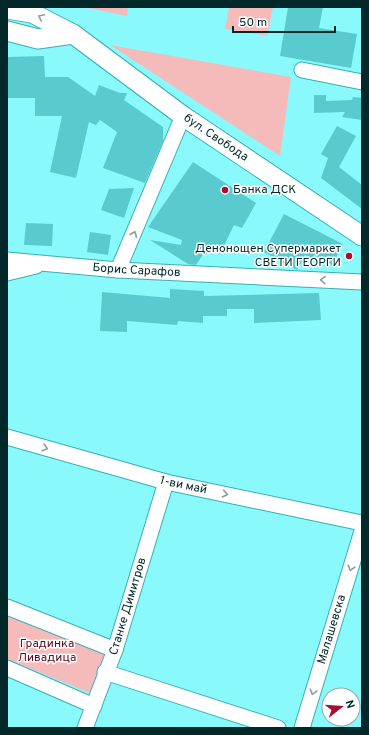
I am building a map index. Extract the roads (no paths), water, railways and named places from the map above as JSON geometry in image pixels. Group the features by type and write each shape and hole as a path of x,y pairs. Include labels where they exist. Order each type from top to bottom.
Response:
{"street":[{"name":"бул. Свобода","path":"7,9 32,13 73,34 183,116 362,236"},
{"path":"7,31 38,40 73,34"},
{"path":"302,70 362,82"},
{"path":"118,270 183,116"},
{"name":"Борис Сарафов","path":"7,260 118,270 362,282"},
{"path":"7,274 45,264"},
{"name":"1-ви май","path":"7,437 166,482 362,522"},
{"name":"Станке Димитров","path":"85,728 105,672 115,650 166,482"},
{"name":"Малашевска","path":"302,728 362,531"},
{"path":"7,607 115,650"},
{"path":"7,668 94,706"},
{"path":"105,672 278,728"}],"place":[{"name":"Банка ДСК","path":"225,190"},
{"name":"Денонощен Супермаркет СВЕТИ ГЕОРГИ","path":"349,256"}],"park label":[{"name":"Градинка Ливадица","path":"47,651"}]}
